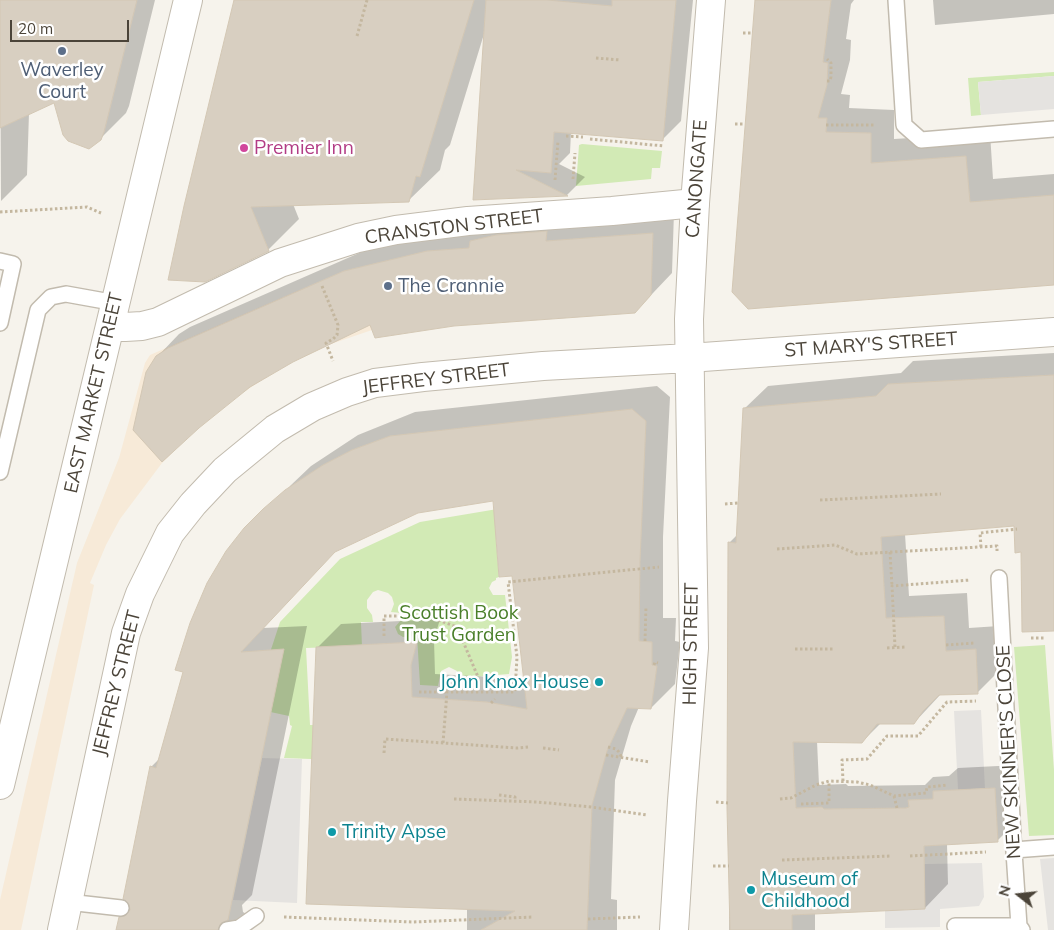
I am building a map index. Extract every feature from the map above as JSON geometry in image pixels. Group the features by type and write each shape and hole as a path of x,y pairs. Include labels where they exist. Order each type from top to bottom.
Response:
{"street":[{"name":"EAST MARKET STREET","path":"0,786 188,0"},
{"name":"CANONGATE","path":"689,358 695,203 711,0"},
{"name":"CRANSTON STREET","path":"113,314 125,327 142,326 158,322 280,263 358,238 396,230 468,221 695,203"},
{"name":"ST MARY'S STREET","path":"689,358 1054,332"},
{"name":"HIGH STREET","path":"674,923 694,648 689,358"},
{"name":"JEFFREY STREET","path":"62,930 126,633 140,594 170,533 193,504 225,470 275,429 304,412 346,392 374,383 543,366 689,358"}],"lane":[{"path":"896,0 904,124 921,140 1054,128"},
{"path":"0,261 13,264 0,323"},
{"path":"0,472 38,310 51,297 66,294 113,314"},
{"name":"NEW SKINNER'S CLOSE","path":"954,926 1021,928 1004,701 999,578"},
{"path":"1014,850 1054,847"},
{"path":"68,902 121,908"},
{"path":"227,930 239,928 256,916"}],"path":[{"path":"357,36 367,0"},
{"path":"596,58 620,60"},
{"path":"827,59 830,62 831,70 830,81 827,81"},
{"path":"826,125 904,124"},
{"path":"566,136 583,137"},
{"path":"590,139 650,145"},
{"path":"556,172 558,141"},
{"path":"574,166 575,153"},
{"path":"0,212 87,207 133,226"},
{"path":"321,282 339,330 333,339 326,343"},
{"path":"820,500 941,494"},
{"path":"981,547 980,533 1017,529"},
{"path":"777,549 835,545 856,554 997,546"},
{"path":"890,552 895,647"},
{"path":"419,692 515,692 517,657 508,582 692,563"},
{"path":"892,586 999,578"},
{"path":"645,642 646,606"},
{"path":"384,636 384,616 427,616 457,627 478,677 477,692"},
{"path":"1023,639 1046,638"},
{"path":"946,645 976,643"},
{"path":"887,648 904,647"},
{"path":"795,649 833,649"},
{"path":"443,743 448,677"},
{"path":"491,703 495,699"},
{"path":"843,781 842,760 867,759 887,736 918,736 947,702 954,702"},
{"path":"384,753 384,739 517,748 528,746"},
{"path":"608,747 616,749 622,758"},
{"path":"543,748 559,750"},
{"path":"606,755 685,768"},
{"path":"780,799 791,798 809,788 829,782 843,781 870,786 894,796 926,793 927,786 946,785"},
{"path":"801,804 829,803 829,782"},
{"path":"499,795 515,796 515,801"},
{"path":"894,796 897,808"},
{"path":"454,799 515,801 591,807 681,820"},
{"path":"910,856 1014,850"},
{"path":"782,860 891,856"},
{"path":"284,917 414,922 533,916"},
{"path":"588,919 674,923"}],"shaded area":[{"path":"1054,76 1054,109 981,115 978,82"},
{"path":"358,268 372,330 331,344 293,362 232,400 189,436 162,463 120,519 106,545 90,583 94,585 21,930 0,930 0,900 77,563 119,458 145,363 150,355 297,291"},
{"path":"981,710 985,788 958,790 954,711"},
{"path":"262,758 302,759 297,903 233,900"},
{"path":"1054,858 1054,930 1048,930 1040,859"},
{"path":"982,863 984,897 979,906 940,909 940,927 885,928 885,910 925,909 924,864"}],"green space":[{"path":"1054,72 1054,76 978,82 981,115 971,116 968,78"},
{"path":"579,145 662,151 660,168 652,168 651,179 576,186"},
{"name":"Scottish Book Trust Garden","path":"545,501 496,539 499,577 492,582 489,588 493,595 505,595 512,657 509,674 459,678 457,671 449,667 441,671 438,686 420,685 417,636 403,637 398,634 395,627 401,620 401,613 391,612 394,604 392,597 388,593 378,590 373,592 367,600 367,608 372,615 373,622 361,622 362,646 306,648 310,725 365,725 364,761 284,758 292,726 290,725 289,716 261,710 259,686 280,622 340,559 420,522"},
{"path":"1045,645 1054,770 1054,835 1029,836 1014,647"}],"building":[{"name":"Waverley Court","path":"0,0 137,0 104,132 101,140 89,149 68,141 63,135 54,103 0,128"},
{"path":"234,0 474,0 420,177 416,176 409,202 251,207 269,251 205,282 168,280 184,206"},
{"path":"486,0 547,0 612,6 612,0 676,0 663,141 554,132 551,173 516,170 568,196 473,200"},
{"path":"755,0 831,0 823,62 828,63 827,85 818,118 827,118 826,132 871,133 871,163 966,156 970,202 1054,195 1054,285 748,309 732,292"},
{"path":"547,231 546,241 653,233 651,295 635,313 454,326 375,338 370,325 293,362 250,387 199,428 162,462 133,430 146,372 156,356 168,348 344,271 427,251 469,248 470,241 496,235"},
{"path":"1054,375 1054,631 1022,632 1021,552 1015,553 1014,526 881,537 886,618 944,616 946,651 976,649 978,694 939,695 923,711 914,724 877,724 862,743 793,742 796,808 906,808 909,807 908,800 933,799 933,791 995,788 998,842 924,846 925,909 792,915 792,930 730,930 727,808 728,542 736,543 743,408 876,396 888,384"},
{"path":"632,409 646,421 640,561 639,641 652,642 652,665 657,666 651,709 627,708 607,751 592,805 587,930 481,930 515,911 306,904 316,647 417,642 411,665 412,697 487,702 527,709 512,576 499,577 493,501 418,513 335,552 241,652 284,649 228,920 221,923 218,930 116,930 119,917 125,916 130,910 129,904 123,899 150,766 156,768 183,672 175,670 190,623 207,583 226,551 244,528 285,490 323,465 352,450 390,436"}],"place":[{"name":"Waverley Court","path":"62,51"},
{"name":"Premier Inn","path":"244,148"},
{"name":"The Crannie","path":"388,286"},
{"name":"John Knox House","path":"599,682"},
{"name":"Trinity Apse","path":"332,832"},
{"name":"Museum of Childhood","path":"751,890"}]}
